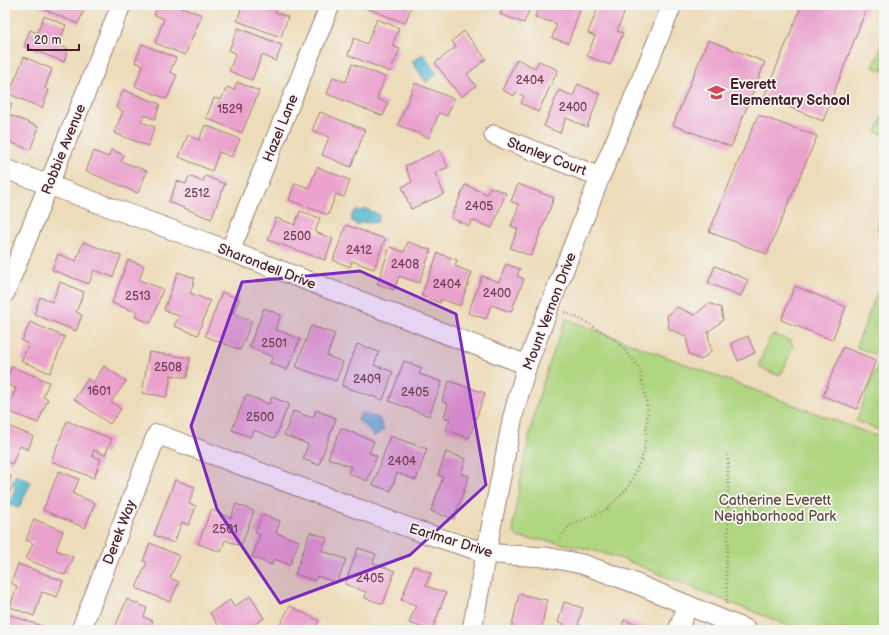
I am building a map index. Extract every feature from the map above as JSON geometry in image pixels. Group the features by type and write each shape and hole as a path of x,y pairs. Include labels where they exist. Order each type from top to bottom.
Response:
{"street":[{"name":"Robbie Avenue","path":"5,293 121,5"},
{"name":"Hazel Lane","path":"230,251 330,5"},
{"name":"Mount Vernon Drive","path":"472,630 513,416 527,365 600,177 672,5"},
{"name":"Stanley Court","path":"494,135 600,177"},
{"name":"Sharondell Drive","path":"5,170 230,251 527,365"},
{"name":"Earlmar Drive","path":"157,434 415,530 486,553 509,556 546,557 582,564 688,604 747,630"},
{"name":"Derek Way","path":"81,630 157,434"},
{"path":"678,630 688,604"}],"path":[{"path":"546,557 570,526 607,509 628,488 644,452 648,411 640,369 617,341 584,321 550,305"},
{"path":"728,454 728,546 726,564 728,622"}],"highlighted area":[{"path":"360,271 456,314 486,485 410,555 280,603 217,509 191,426 242,282"}],"green space":[{"path":"882,45 884,46 884,71 873,67"},
{"path":"884,114 884,135 876,132"},
{"path":"884,211 884,230 877,228"},
{"path":"882,280 884,281 884,432 856,421 881,357 856,347"},
{"name":"Catherine Everett Neighborhood Park","path":"566,319 884,439 884,630 800,630 628,561 575,546 520,538 516,536 513,524 531,429 545,378"},
{"path":"775,335 790,341 793,346 782,373 777,375 761,368 759,364 770,337"}],"water":[{"path":"423,54 437,74 426,82 412,62"},
{"path":"365,209 378,214 379,218 377,222 361,222 357,225 352,221 352,215 357,210 362,211"},
{"path":"361,413 379,418 384,430 373,437 358,420"},
{"path":"16,475 31,482 19,508 8,504 14,493 14,485 12,483"}],"building":[{"path":"34,5 86,5 78,24"},
{"path":"158,5 177,5 202,15 185,55 155,43 164,19 154,15"},
{"path":"244,5 278,5 275,12 288,17 281,37 237,21 242,6 244,7"},
{"path":"367,5 412,5 405,23 366,8"},
{"path":"504,5 531,5 524,23 500,14"},
{"path":"540,5 582,5 568,43 552,38 557,24 535,17"},
{"path":"599,5 618,5 626,8 617,31 623,33 610,65 587,56 595,36 588,33"},
{"path":"802,5 868,5 823,121 764,97"},
{"path":"44,16 66,25 58,45 68,49 64,62 24,46 30,30 37,33"},
{"path":"377,19 399,28 392,46 400,49 390,72 348,55 354,38 367,44"},
{"path":"238,28 282,45 276,61 262,55 252,80 229,71 236,53 229,50"},
{"path":"464,31 486,59 467,74 476,86 461,97 435,63 456,47 452,41"},
{"path":"708,40 765,62 731,147 673,125"},
{"path":"142,44 176,58 170,72 177,75 167,99 135,86 143,65 135,62"},
{"path":"24,57 52,69 45,88 49,91 42,108 9,94"},
{"path":"517,59 535,68 539,61 558,70 538,112 521,103 524,96 516,92 514,96 502,90"},
{"path":"352,64 385,77 377,99 388,103 383,116 327,94 333,77 346,82"},
{"path":"237,82 259,91 242,133 206,118 214,98 221,100 227,87 234,90"},
{"path":"415,83 454,99 447,116 439,113 429,138 398,125"},
{"path":"578,84 600,94 587,127 566,118 560,133 544,126 559,90 573,96"},
{"path":"123,90 160,104 155,119 144,115 141,122 155,127 148,146 114,133 123,111 116,108"},
{"path":"5,101 12,104 8,114 39,127 30,150 5,140"},
{"path":"320,112 365,130 351,167 322,155 329,137 312,130"},
{"path":"758,115 817,136 767,254 709,232"},
{"path":"205,125 240,139 232,157 219,152 212,171 179,157 188,135 199,140"},
{"path":"111,150 124,155 121,161 147,171 138,193 86,171 94,151 108,157"},
{"path":"440,150 448,167 435,173 444,194 411,209 402,187 412,182 405,166"},
{"path":"317,167 350,180 344,197 336,194 328,215 289,200 295,183 309,188"},
{"path":"189,176 203,182 205,176 225,184 211,219 169,202 177,181 186,184"},
{"path":"518,184 554,198 531,256 510,248 518,229 511,226 519,205 511,201"},
{"path":"465,185 487,194 490,187 506,193 492,228 472,220 469,226 451,218"},
{"path":"5,206 9,207 5,217"},
{"path":"300,211 320,218 315,232 333,239 325,260 268,240 276,218 295,225"},
{"path":"346,225 385,239 374,269 352,261 350,267 333,260"},
{"path":"83,242 121,256 113,277 94,270 89,284 52,270 58,254 76,261"},
{"path":"408,242 431,250 419,283 399,276 394,290 377,284 390,247 404,252"},
{"path":"438,253 457,260 455,266 472,273 460,306 441,299 440,303 421,296"},
{"path":"128,260 144,266 139,280 163,289 151,323 135,317 137,312 112,303"},
{"path":"506,264 520,269 517,276 524,279 511,312 491,305 486,319 468,313 482,276 499,282"},
{"path":"715,266 748,280 741,296 708,283"},
{"path":"178,272 195,278 190,293 210,301 198,335 174,326 179,316 164,310"},
{"path":"60,282 84,292 76,312 82,315 76,331 34,314 40,297 52,302"},
{"path":"795,286 846,307 832,340 781,320"},
{"path":"222,292 239,299 233,314 252,321 240,350 205,336"},
{"path":"709,303 721,308 723,320 708,332 711,352 701,360 689,354 686,336 669,329 667,316 677,307 695,315"},
{"path":"264,308 281,315 275,329 300,339 287,370 270,363 273,357 249,347"},
{"path":"30,322 65,337 50,373 21,361 29,344 22,341"},
{"path":"311,326 335,334 327,356 343,362 336,381 296,367"},
{"path":"748,336 755,353 738,361 731,343"},
{"path":"357,344 379,352 374,365 393,372 383,400 342,386"},
{"path":"843,347 876,360 857,409 823,396"},
{"path":"149,352 190,358 187,378 171,375 167,397 142,393"},
{"path":"404,361 422,368 419,374 442,382 429,416 389,401"},
{"path":"104,366 126,381 111,402 121,409 110,424 74,399 88,379 93,383"},
{"path":"12,367 49,382 43,397 48,399 38,423 7,411 16,388 5,384"},
{"path":"449,381 485,393 469,438 446,430 450,419 444,417 448,404 442,401"},
{"path":"246,395 269,404 272,397 289,404 275,438 253,430 250,437 232,430"},
{"path":"316,410 336,418 319,465 303,459 308,444 284,435 293,411 313,418"},
{"path":"5,417 11,420 8,426 33,436 28,450 20,446 12,464 5,461"},
{"path":"67,421 112,439 105,455 94,450 92,456 101,459 94,478 51,461"},
{"path":"341,428 374,441 369,453 377,456 367,481 348,473 351,467 328,458"},
{"path":"390,436 427,449 416,480 397,473 391,491 373,485"},
{"path":"446,452 466,459 461,474 469,476 454,519 431,511 443,477 438,475"},
{"path":"59,471 79,479 73,494 95,503 85,528 43,510"},
{"path":"5,473 11,476 7,486 11,488 5,504"},
{"path":"175,480 195,487 189,504 196,506 189,525 182,522 174,543 154,535"},
{"path":"236,504 254,511 241,546 225,540 221,552 198,544 211,510 231,518"},
{"path":"262,515 280,521 276,533 299,541 290,565 274,559 272,565 252,557 260,535 255,533"},
{"path":"34,519 63,531 56,550 73,557 65,575 26,559 33,543 26,540"},
{"path":"310,532 327,538 322,551 346,559 337,583 317,576 315,581 295,574"},
{"path":"150,543 180,556 170,578 179,582 170,602 136,588 147,562 143,561"},
{"path":"358,548 376,554 373,563 395,571 383,604 365,598 366,592 345,584"},
{"path":"18,564 63,581 57,597 42,592 34,616 10,607 17,586 11,583"},
{"path":"414,566 431,573 426,586 446,593 432,630 409,623 416,605 401,600"},
{"path":"519,594 547,600 541,630 511,630"},
{"path":"250,596 264,618 246,630 221,630 210,613 230,600 234,607"},
{"path":"127,599 147,608 144,617 153,621 149,630 114,630"},
{"path":"564,602 583,608 578,625 594,630 562,630 564,624 558,623"},
{"path":"290,606 319,621 314,630 277,630"},
{"path":"5,613 44,627 43,630 5,630"},
{"path":"624,620 646,627 645,630 620,630"}],"place":[{"name":"Everett Elementary School","path":"717,92"}]}
